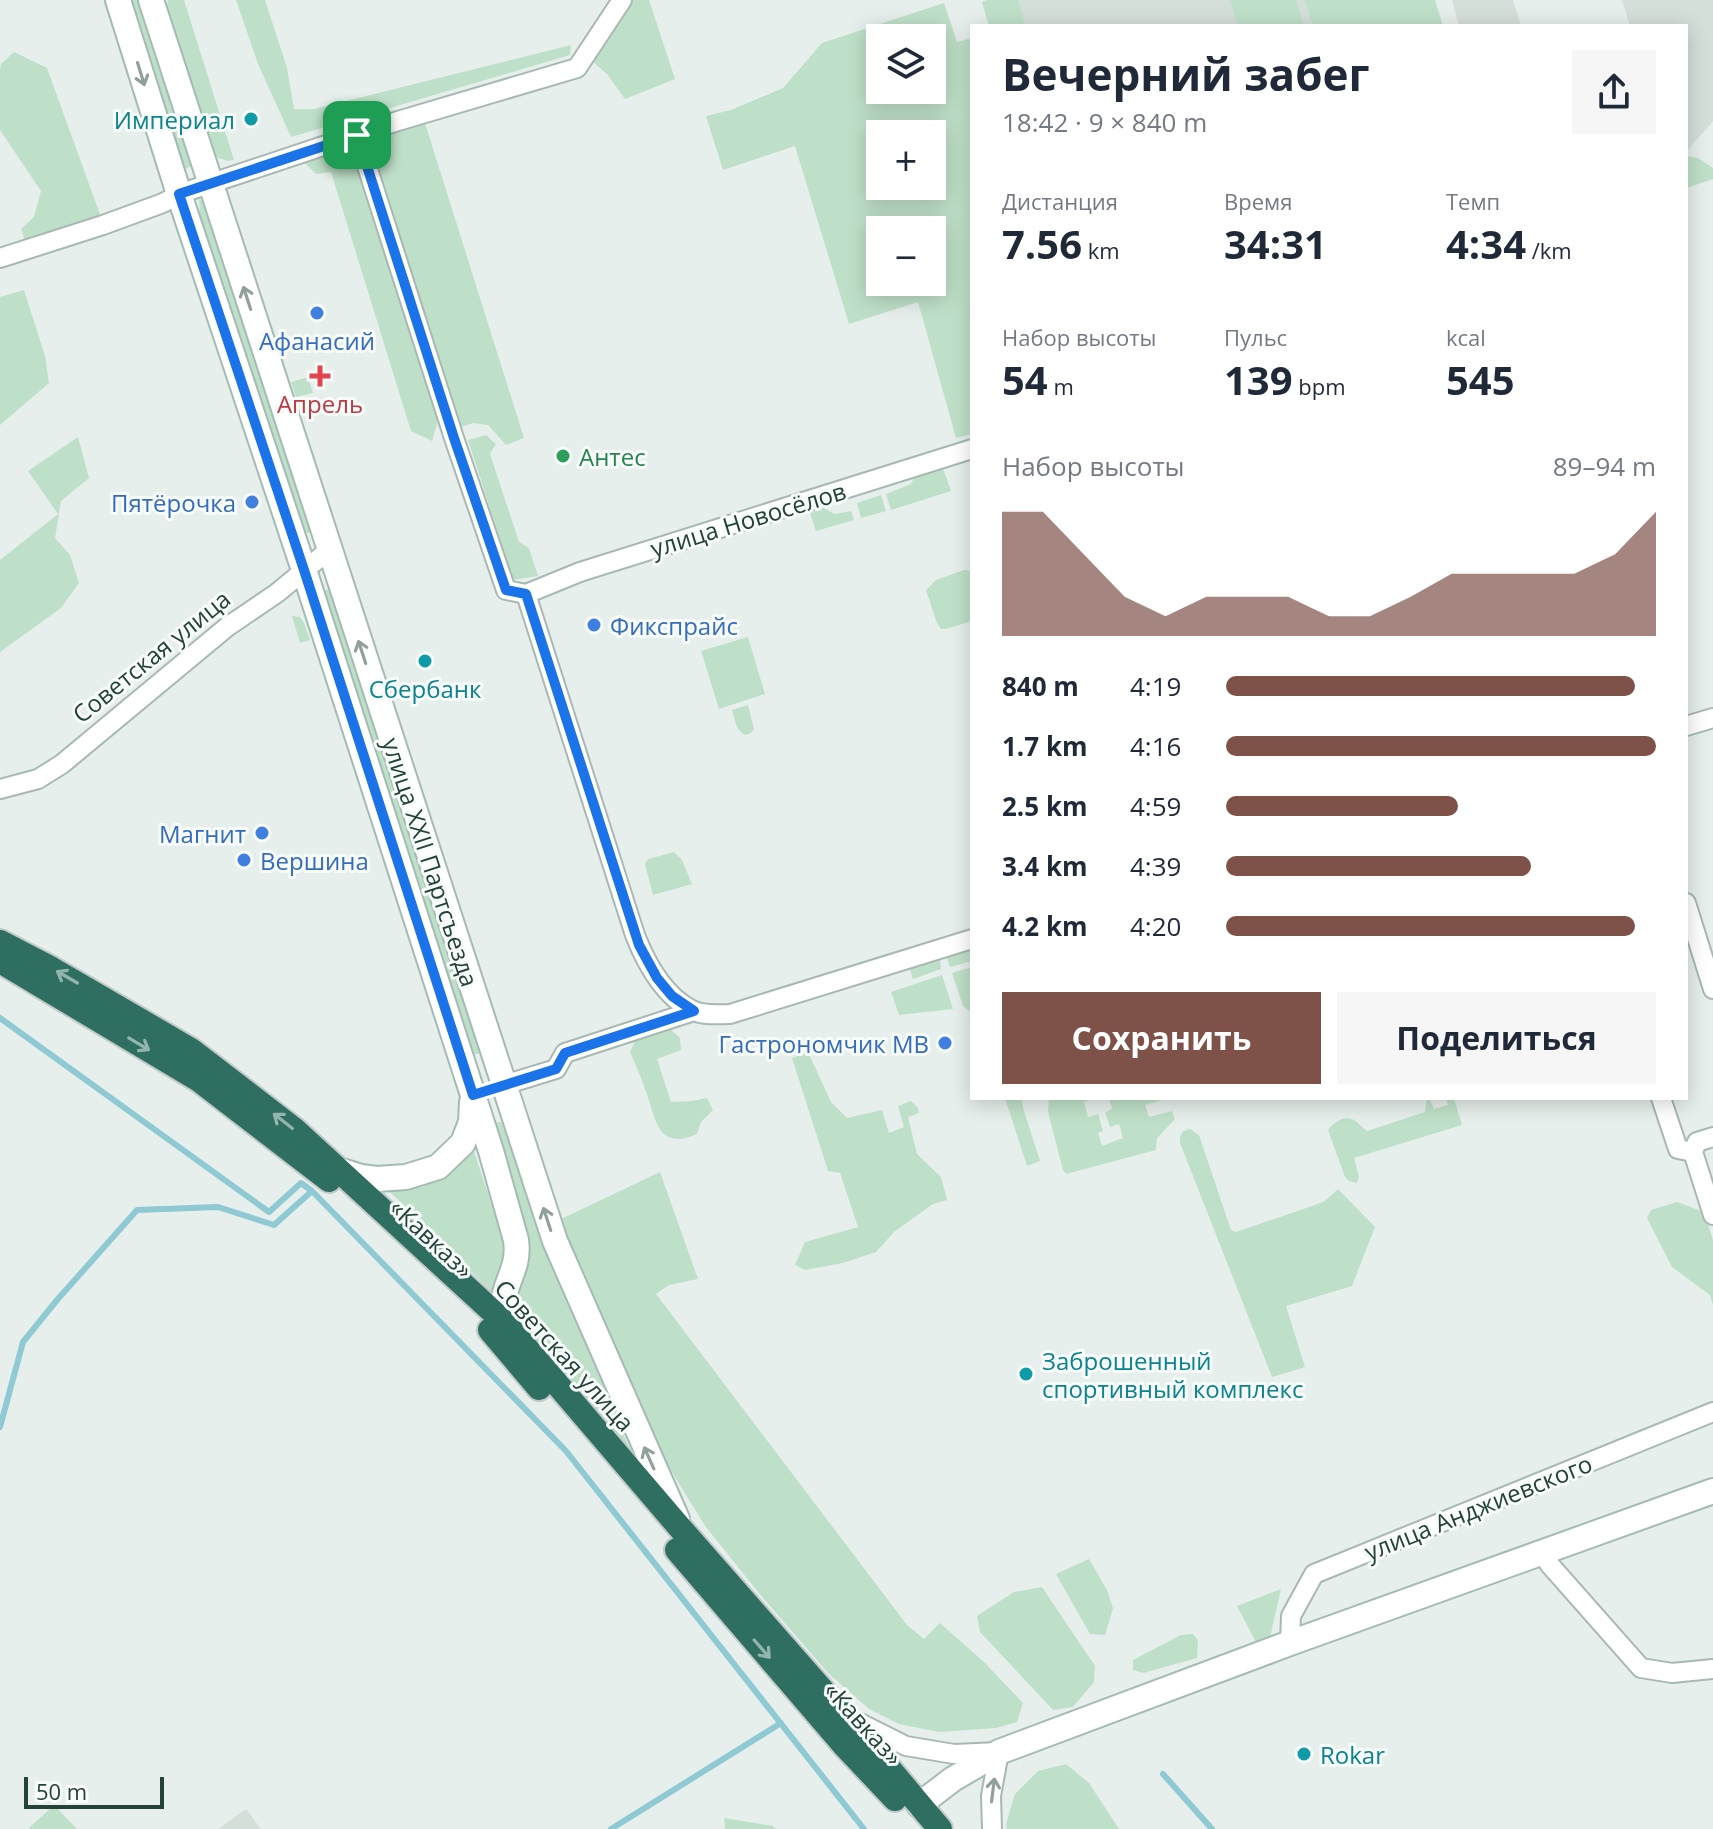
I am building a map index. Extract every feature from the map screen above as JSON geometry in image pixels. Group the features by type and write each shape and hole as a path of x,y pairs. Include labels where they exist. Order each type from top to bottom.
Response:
{"highway":[{"name":"Советская улица","path":"0,942 191,1050 295,1130 505,1323 940,1829"},
{"name":"«Кавказ»","path":"0,961 199,1080 325,1177 485,1324 844,1745 899,1804 919,1805"}],"main road":[{"path":"118,0 491,1151 518,1253 503,1307 513,1359"},
{"name":"улица XXII Партсъезда","path":"151,0 555,1241 681,1529"},
{"path":"473,1095 504,1085"},
{"path":"285,1146 341,1172 377,1179 406,1177 438,1167 463,1143 471,1122 473,1095"},
{"path":"919,1805 953,1779 999,1752 1290,1643 1713,1491"}],"street":[{"path":"0,258 103,225 210,183 398,121 577,68 622,0"},
{"path":"357,135 506,590 526,594 639,945 657,978 672,996 694,1011 730,1014 970,940"},
{"name":"улица Новосёлов","path":"526,594 580,572 970,450"},
{"name":"Советская улица","path":"0,789 38,779 62,764 227,627 277,593 329,550"},
{"path":"1688,725 1713,718"},
{"path":"1688,909 1713,989"},
{"path":"504,1085 556,1069 565,1053 694,1011"},
{"path":"1662,1100 1678,1149 1693,1152"},
{"path":"1713,1137 1697,1142 1693,1152 1713,1215"},
{"name":"улица Анджиевского","path":"1290,1643 1291,1616 1314,1574 1713,1412"},
{"path":"1542,1553 1641,1668 1672,1673 1713,1669"},
{"path":"844,1715 906,1746 954,1754 999,1752 991,1796 992,1829"}],"shaded area":[{"path":"1018,0 1304,0 1312,24 1025,24"},
{"path":"1452,0 1513,0 1520,24 1458,24"},
{"path":"1622,0 1713,0 1713,121 1688,150 1688,24 1629,24"},
{"path":"246,1809 261,1829 218,1829"}],"green space":[{"path":"128,0 139,0 193,166 184,169"},
{"path":"168,0 184,0 234,160 212,156 166,12"},
{"path":"236,0 265,0 287,68 294,109 314,109 571,45 570,55 291,137 258,64"},
{"path":"631,0 649,0 675,79 625,99 607,74 592,61"},
{"path":"1018,0 1025,24 988,24 982,2"},
{"path":"1230,0 1296,0 1303,24 1237,24"},
{"path":"1304,0 1435,0 1442,24 1312,24"},
{"path":"944,3 957,42 970,39 970,434 956,438 918,302 849,324 795,146 723,170 706,116 731,110 783,88 822,43 866,29 866,104 946,104 946,24 880,24"},
{"path":"14,52 47,68 102,220 25,241 21,229 34,217 41,191 0,130 1,64"},
{"path":"425,123 524,438 506,445 488,425 473,423 461,427 379,172 379,139"},
{"path":"340,148 353,148 439,417 432,441 411,431 331,172 316,174 305,163"},
{"path":"1688,156 1698,158 1713,168 1713,179 1688,187"},
{"path":"199,199 206,203 313,532 301,534 200,215"},
{"path":"24,290 45,356 49,383 0,425 0,297"},
{"path":"308,377 313,393 296,397 291,382"},
{"path":"486,435 496,444 490,454 519,542 529,548 538,576 513,580 468,440"},
{"path":"78,437 89,478 61,501 55,538 70,555 79,583 61,608 0,652 0,560 58,514 28,471"},
{"path":"938,465 944,471 951,491 891,510 886,494 911,484 911,473"},
{"path":"881,495 886,511 861,518 857,503"},
{"path":"822,499 825,509 835,514 851,511 854,520 816,531 807,504"},
{"path":"970,571 970,622 941,629 926,590 936,580"},
{"path":"332,588 482,1053 471,1055 316,593"},
{"path":"292,616 300,617 310,640 300,643"},
{"path":"748,637 765,694 719,709 701,651"},
{"path":"748,705 754,729 746,735 738,728 732,710"},
{"path":"674,852 682,860 692,884 653,895 645,864 648,859"},
{"path":"970,949 970,962 950,967 946,956"},
{"path":"940,957 941,969 913,979 909,967"},
{"path":"970,968 969,1011 963,1006 952,973"},
{"path":"942,975 953,1009 899,1015 891,992"},
{"path":"667,1026 680,1038 681,1050 657,1059 671,1102 707,1098 713,1110 701,1122 697,1134 683,1138 665,1135 660,1129 630,1052 638,1035"},
{"path":"808,1052 831,1102 847,1118 882,1110 889,1133 904,1127 898,1106 911,1101 918,1108 919,1113 908,1117 917,1154 941,1177 947,1200 933,1204 894,1232 876,1252 843,1263 805,1270 795,1265 805,1242 858,1227 840,1173 828,1171 792,1058"},
{"path":"1006,1100 1022,1100 1040,1161 1027,1166"},
{"path":"1049,1100 1088,1100 1084,1102 1088,1117 1098,1114 1103,1131 1098,1133 1102,1146 1123,1138 1119,1124 1110,1127 1105,1112 1112,1109 1110,1100 1162,1100 1145,1105 1149,1117 1172,1111 1175,1119 1157,1138 1156,1150 1066,1174 1048,1112"},
{"path":"1427,1100 1430,1100 1434,1109 1448,1105 1447,1100 1455,1100 1462,1125 1354,1158 1359,1177 1357,1183 1345,1177 1328,1130 1338,1121 1348,1118 1367,1131 1425,1112"},
{"path":"501,1122 632,1455 512,1310 529,1247 493,1123"},
{"path":"1190,1129 1199,1135 1231,1230 1236,1232 1315,1205 1325,1201 1338,1189 1375,1227 1352,1286 1286,1306 1305,1367 1272,1377 1180,1143 1183,1131"},
{"path":"471,1143 507,1250 493,1293 390,1192 422,1187 452,1168"},
{"path":"660,1172 698,1279 669,1285 656,1294 907,1625 924,1639 940,1623 984,1662 1023,1703 1017,1722 996,1728 939,1732 899,1724 869,1709 829,1674 705,1526 636,1409 559,1220"},
{"path":"1677,1202 1704,1212 1713,1240 1713,1305 1710,1295 1672,1267 1647,1218 1651,1210"},
{"path":"1089,1559 1107,1590 1113,1608 1105,1635 1090,1634 1056,1574"},
{"path":"1042,1587 1095,1666 1094,1682 1073,1707 1053,1710 980,1632 977,1616 1014,1592"},
{"path":"1281,1589 1272,1641 1258,1646 1237,1606"},
{"path":"1193,1634 1198,1640 1197,1658 1143,1673 1133,1670 1133,1660 1181,1635"},
{"path":"1066,1764 1089,1783 1119,1829 1007,1829 1015,1794 1038,1771"},
{"path":"54,1805 77,1829 29,1828"},
{"path":"724,1818 773,1826 776,1829 725,1829"}],"waterway":[{"path":"0,1018 269,1212 301,1183 312,1191 566,1451 864,1829"},
{"path":"0,1427 23,1342 137,1210 218,1207 274,1225 312,1191"},
{"path":"611,1829 781,1723"},
{"path":"1163,1774 1212,1829"}],"place":[{"name":"Империал","path":"251,119"},
{"name":"Афанасий","path":"317,313"},
{"name":"Апрель","path":"320,376"},
{"name":"Антес","path":"563,456"},
{"name":"Пятёрочка","path":"252,502"},
{"name":"Фикспрайс","path":"594,625"},
{"name":"Сбербанк","path":"425,661"},
{"name":"Магнит","path":"262,833"},
{"name":"Вершина","path":"244,860"},
{"name":"Гастрономчик МВ","path":"945,1043"},
{"name":"Заброшенный спортивный комплекс","path":"1026,1374"},
{"name":"Rokar","path":"1304,1754"}],"route":[{"path":"357,135 506,590 526,594 639,945 657,978 672,996 694,1011 565,1053 556,1069 473,1095 179,194 357,135"}]}
